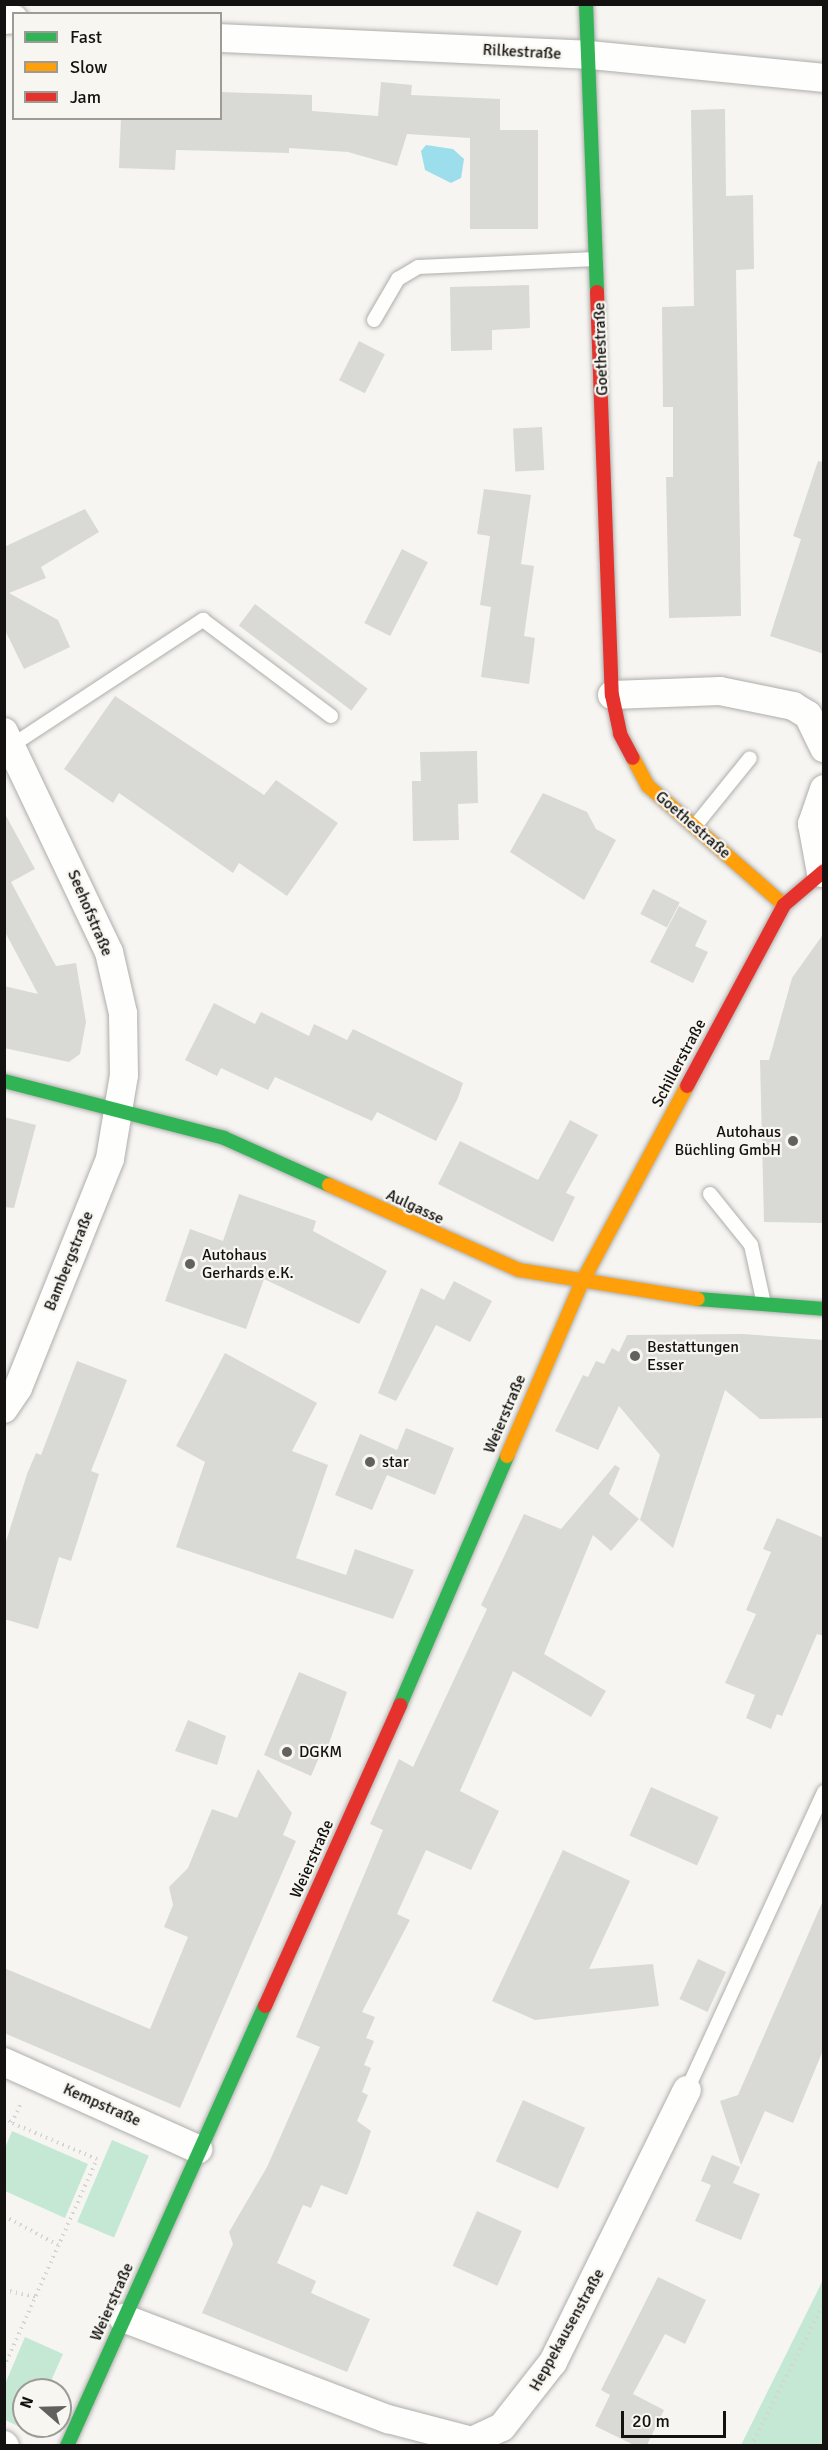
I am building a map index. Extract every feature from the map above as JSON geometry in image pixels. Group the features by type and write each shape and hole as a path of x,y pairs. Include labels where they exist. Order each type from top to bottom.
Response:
{"street":[{"name":"Goethestraße","path":"586,4 598,259 612,695 620,734 648,786 784,905"},
{"name":"Rilkestraße","path":"222,38 590,55 824,78"},
{"path":"612,695 720,691 793,706 808,716 824,748"},
{"name":"Seehofstraße","path":"8,739 109,952 123,1013 121,1107"},
{"path":"822,872 812,824 824,789"},
{"name":"Schillerstraße","path":"581,1284 784,905 822,872"},
{"name":"Aulgasse","path":"4,1081 121,1107 224,1138 465,1249 581,1284 824,1309"},
{"name":"Bambergstraße","path":"4,1409 18,1388 110,1159 121,1107"},
{"name":"Weierstraße","path":"67,2445 198,2149 393,1721 581,1284"},
{"name":"Kempstraße","path":"4,2062 198,2149"},
{"name":"Heppekausenstraße","path":"123,2318 388,2419 477,2443 502,2427 553,2362 687,2090"}],"lane":[{"path":"374,320 398,279 418,267 598,259"},
{"path":"8,739 203,620 331,716"},
{"path":"695,826 750,758"},
{"path":"710,1194 751,1245 764,1304"},
{"path":"687,2090 824,1792"}],"path":[{"path":"12,2123 33,2074"},
{"path":"4,2117 12,2123 97,2159 4,2367"},
{"path":"4,2216 58,2245"},
{"path":"4,2290 36,2296"},
{"path":"752,2445 824,2303"}],"green space":[{"path":"12,2131 88,2164 65,2218 5,2191 5,2148"},
{"path":"112,2140 149,2156 114,2238 77,2222"},
{"path":"823,2280 823,2445 741,2445"},
{"path":"25,2337 63,2354 52,2378 12,2378 12,2423 5,2420 5,2384"}],"water":[{"path":"426,145 453,149 464,159 461,178 451,183 425,170 421,151"}],"building":[{"path":"381,82 412,85 411,95 500,99 500,130 538,130 538,229 470,229 470,138 407,134 397,166 348,152 289,148 289,153 176,150 175,170 119,168 121,120 222,120 222,92 312,95 312,111 378,116"},
{"path":"725,109 726,196 753,195 754,269 736,270 741,616 669,618 666,477 673,477 673,407 663,407 662,307 694,306 691,110"},
{"path":"529,285 530,328 492,330 492,350 451,351 450,287"},
{"path":"359,341 385,354 365,393 339,380"},
{"path":"542,427 544,470 515,471 513,429"},
{"path":"818,461 824,462 824,654 770,636 801,539 793,536"},
{"path":"484,489 531,495 521,564 534,566 524,636 535,638 529,684 481,677 491,607 480,605 490,536 477,534"},
{"path":"85,509 99,532 41,567 46,578 9,593 58,620 70,647 24,669 4,628 4,547"},
{"path":"402,549 428,562 390,636 364,623"},
{"path":"255,604 368,689 351,710 239,626"},
{"path":"115,696 264,795 276,780 338,823 287,896 239,863 233,873 119,793 113,803 64,769"},
{"path":"477,751 478,803 458,804 459,840 413,841 412,781 421,781 420,752"},
{"path":"543,793 587,812 596,829 616,840 584,900 510,852"},
{"path":"4,812 35,869 11,882 56,966 76,963 86,1022 80,1054 69,1062 4,1048 4,986 38,994 4,930"},
{"path":"653,889 680,903 667,928 640,914"},
{"path":"679,906 707,921 695,946 708,952 693,983 650,962"},
{"name":"Autohaus Büchling GmbH","path":"824,933 824,1223 764,1222 760,1060 769,1060 792,978"},
{"path":"214,1003 255,1024 261,1012 309,1036 314,1024 347,1040 353,1029 463,1083 458,1098 436,1141 377,1112 372,1121 275,1077 268,1090 221,1068 217,1076 185,1060"},
{"path":"4,1117 36,1125 14,1208 4,1207"},
{"path":"570,1120 598,1135 566,1193 575,1197 553,1242 438,1184 460,1141 538,1180"},
{"path":"239,1194 316,1221 313,1231 387,1271 359,1324 264,1279 246,1329 165,1301 190,1229 223,1241"},
{"path":"454,1281 492,1301 470,1342 436,1325 396,1401 378,1393 421,1288 444,1300"},
{"path":"743,1334 824,1340 824,1418 760,1419 725,1390 673,1548 640,1520 660,1455 619,1406 598,1450 555,1431 583,1375 588,1377 596,1361 604,1364 612,1348 619,1352 627,1335"},
{"path":"225,1353 317,1403 292,1451 328,1465 296,1558 346,1575 355,1549 414,1570 393,1619 176,1547 205,1462 176,1446"},
{"path":"77,1361 127,1380 91,1471 99,1474 71,1561 59,1557 38,1629 4,1619 4,1548 27,1474 36,1453 41,1455"},
{"path":"406,1428 454,1448 435,1495 387,1475 372,1510 335,1495 360,1434 397,1450"},
{"path":"615,1465 620,1468 609,1494 639,1519 611,1551 593,1535 544,1654 606,1691 591,1717 513,1671 460,1791 499,1811 471,1870 426,1850 397,1914 410,1920 362,2012 375,2017 366,2038 374,2041 364,2065 371,2068 362,2092 368,2095 357,2121 371,2131 358,2168 347,2195 321,2185 311,2208 303,2205 277,2263 316,2281 311,2293 370,2319 347,2372 202,2313 233,2244 229,2232 267,2167 320,2047 296,2037 383,1830 370,1824 399,1759 413,1767 487,1609 481,1605 524,1514 561,1529"},
{"path":"777,1518 824,1538 824,1636 817,1634 782,1716 777,1714 771,1729 746,1718 755,1695 725,1683 756,1614 746,1610 771,1552 763,1549"},
{"path":"299,1672 347,1692 325,1755 321,1753 311,1776 264,1755"},
{"path":"188,1720 226,1736 217,1765 175,1751"},
{"path":"258,1769 292,1813 283,1835 296,1841 180,2108 4,2033 4,1968 150,2029 188,1937 164,1927 173,1905 169,1887 188,1868 212,1809 237,1818"},
{"path":"651,1787 719,1817 697,1866 629,1835"},
{"path":"563,1850 630,1881 589,1969 653,1964 659,2006 535,2020 492,2001"},
{"path":"824,1898 824,2048 793,2123 765,2111 741,2165 720,2101 738,2095"},
{"path":"698,1959 726,1972 708,2012 679,1999"},
{"path":"523,2100 585,2128 558,2189 496,2161"},
{"path":"712,2155 740,2167 733,2183 760,2194 741,2240 695,2221 711,2185 701,2181"},
{"path":"477,2211 522,2231 497,2286 453,2266"},
{"path":"658,2277 706,2300 685,2344 665,2334 633,2394 664,2410 647,2445 634,2445 595,2426 610,2395 601,2390"}],"traffic: fast":[{"path":"586,4 597,292"},
{"path":"4,1081 224,1138 329,1185"},
{"path":"698,1299 824,1309"},
{"path":"400,1705 507,1456"},
{"path":"67,2446 265,2006"}],"traffic: slow":[{"path":"633,758 648,786 784,905"},
{"path":"507,1456 581,1284 687,1086"},
{"path":"329,1185 519,1270 698,1299"}],"traffic: jam":[{"path":"597,292 612,695 620,734 633,758"},
{"path":"687,1086 784,905 824,871"},
{"path":"265,2006 400,1705"}],"place":[{"name":"Autohaus Büchling GmbH","path":"793,1141"},
{"name":"Autohaus Gerhards e.K.","path":"190,1264"},
{"name":"Bestattungen Esser","path":"635,1356"},
{"name":"star","path":"370,1462"},
{"name":"DGKM","path":"287,1752"}]}
